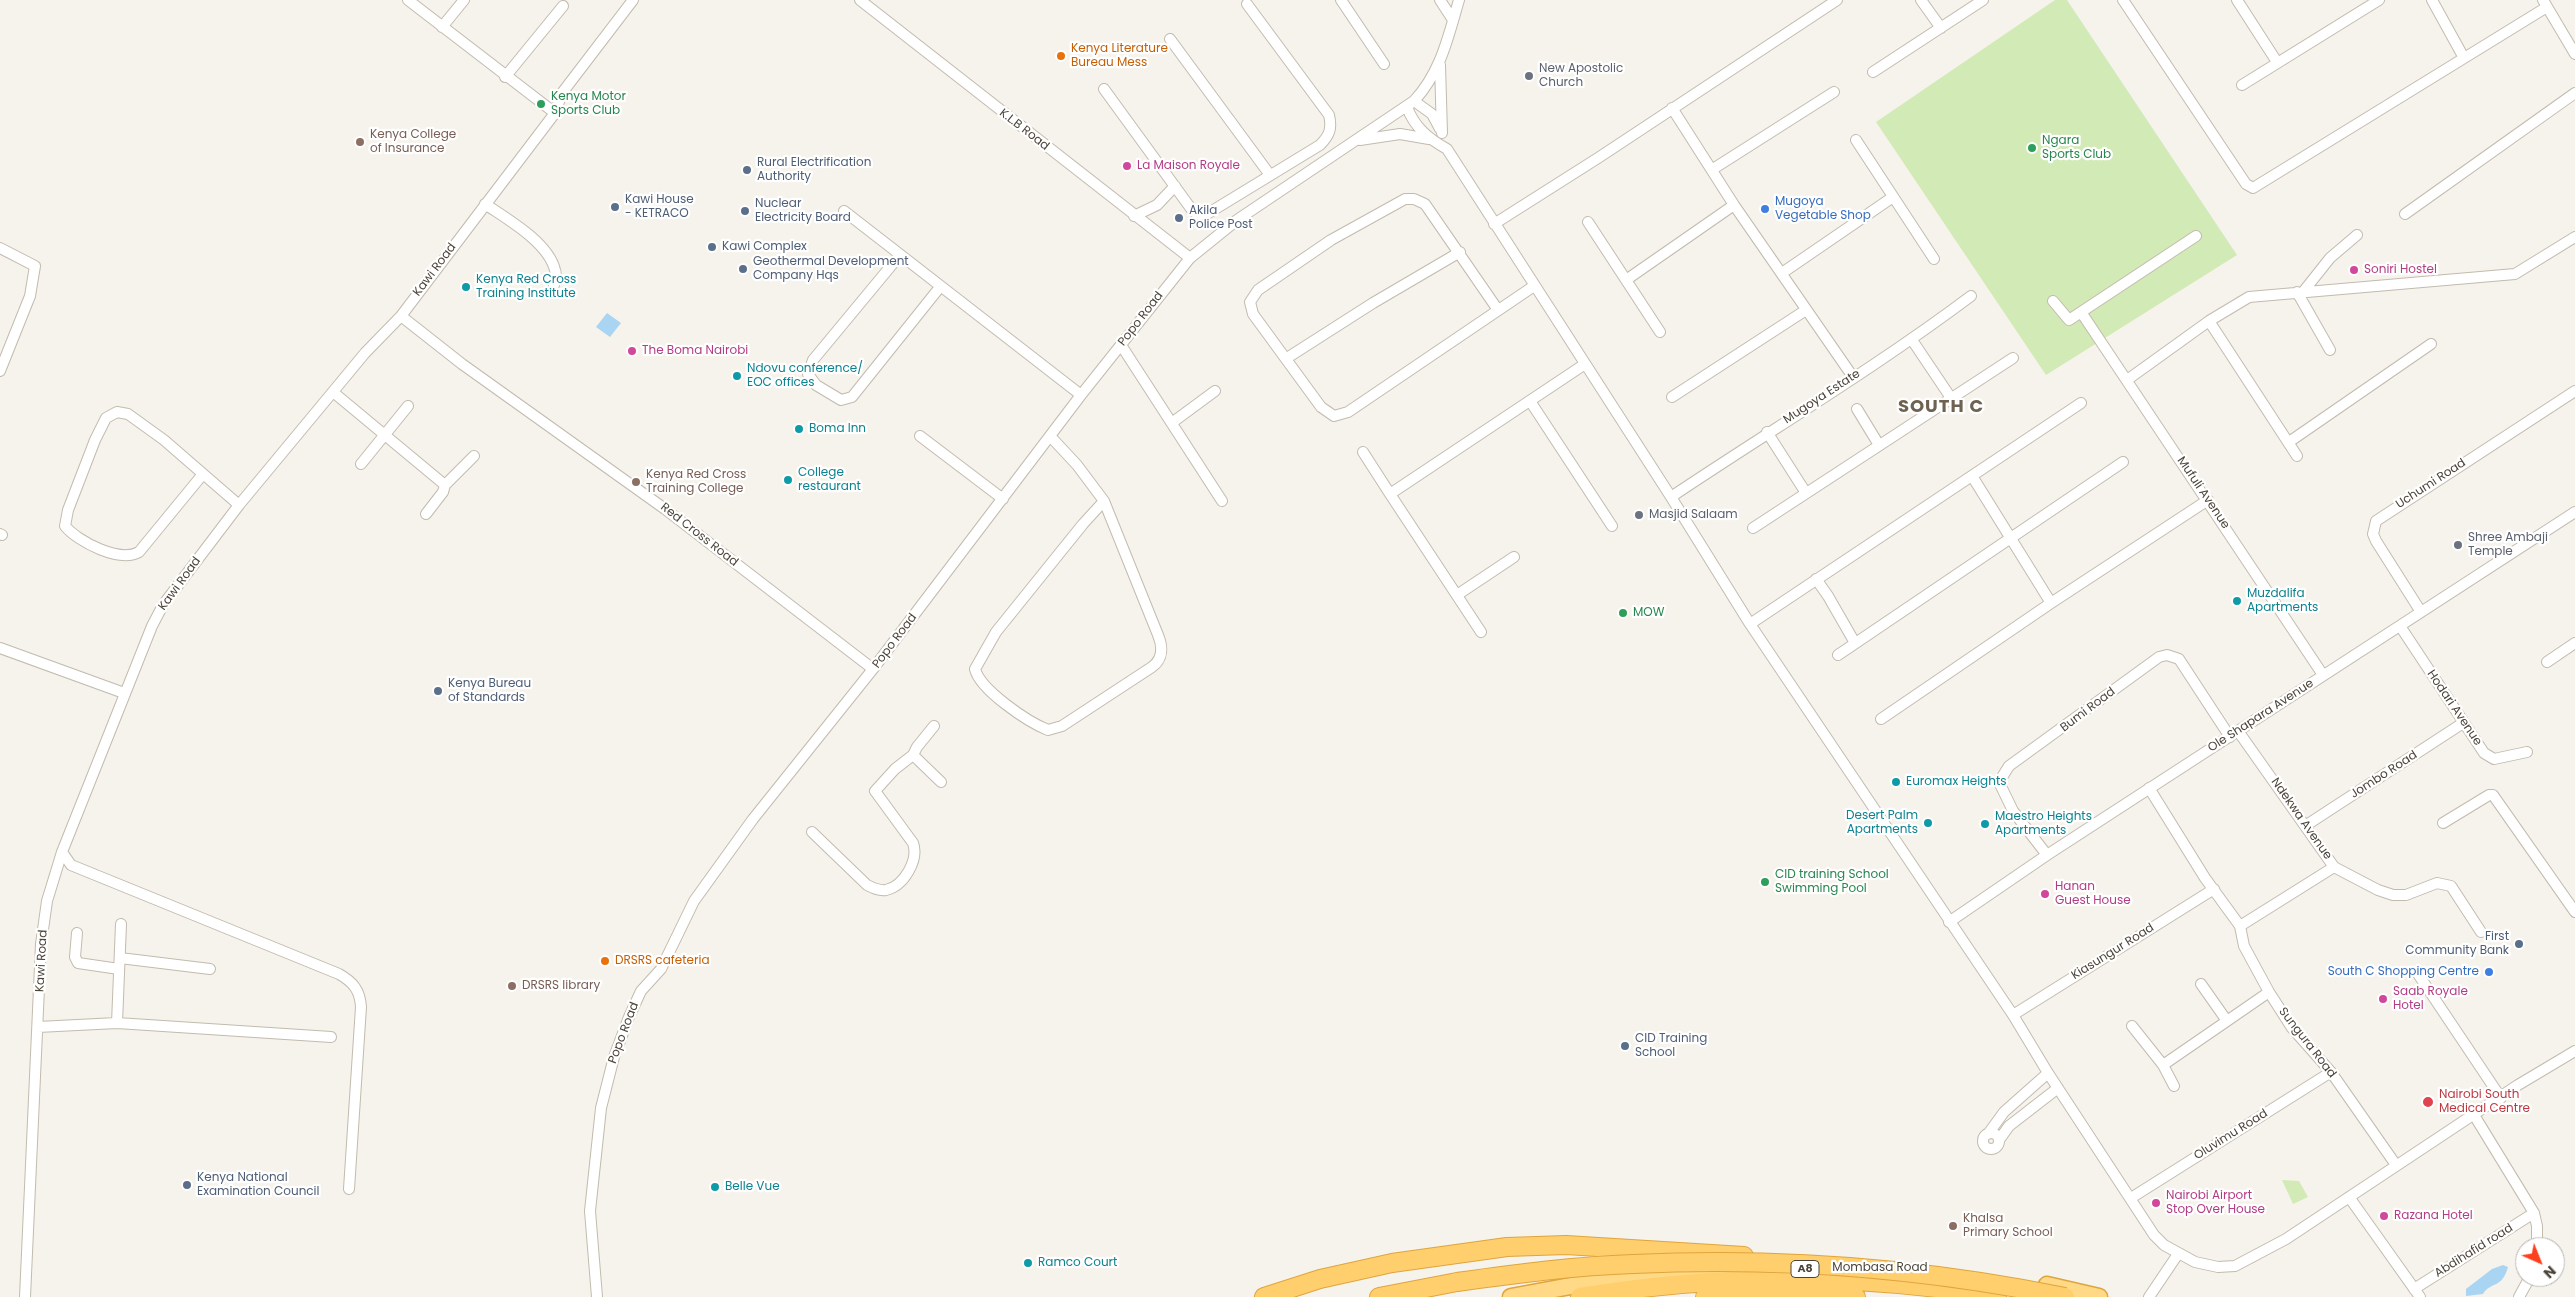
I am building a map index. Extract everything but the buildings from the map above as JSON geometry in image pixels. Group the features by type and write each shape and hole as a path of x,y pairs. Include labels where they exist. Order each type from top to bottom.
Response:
{"highway":[{"path":"1264,1297 1320,1279 1392,1263 1506,1247 1566,1245 1733,1254 1811,1269"},
{"path":"1379,1297 1457,1282 1632,1264 1728,1261 1807,1264 1906,1272 1996,1283 2065,1297"},
{"name":"Mombasa Road","path":"1510,1297 1619,1277 1671,1273 1931,1267 2003,1277 2099,1297"},
{"path":"1580,1297 1684,1283 1822,1280 1900,1284 1961,1290 1998,1297"},
{"path":"1705,1297 1792,1294 1856,1297"}],"street":[{"path":"408,0 505,77 555,113"},
{"path":"442,28 464,0"},
{"name":"Kawi Road","path":"25,1297 41,944 47,901 62,852 124,693 163,605 239,505 332,392 401,316 555,113 562,92 633,0"},
{"name":"K.L.B Road","path":"860,0 1190,258"},
{"path":"1342,0 1384,64"},
{"path":"1440,0 1453,20"},
{"path":"1442,133 1440,62 1459,0"},
{"path":"1921,0 1941,28"},
{"path":"1873,72 1983,0"},
{"path":"2123,0 2246,184 2253,188 2464,58 2545,4 2575,54"},
{"path":"2237,0 2277,62"},
{"path":"2242,86 2277,62 2379,0"},
{"path":"2432,0 2464,58"},
{"path":"1494,224 1598,158 1834,1"},
{"path":"1104,89 1192,210 1202,216 1320,145 1327,138 1332,128 1329,115 1247,4"},
{"path":"505,77 563,6"},
{"path":"1170,39 1270,175"},
{"name":"Popo Road","path":"597,1297 590,1211 596,1139 614,1057 641,991 661,969 694,901 753,819 873,669 1081,395 1190,258 1237,220 1410,104 1429,84 1440,62"},
{"path":"1713,169 1834,92"},
{"path":"2405,214 2575,93"},
{"path":"1410,104 1432,114 1442,133 1447,149 1671,496 1750,624 2013,1015 2048,1073 2154,1235 2164,1246 2207,1266 2235,1266 2286,1239 2396,1165 2574,1054"},
{"path":"1410,104 1412,120 1432,141"},
{"path":"1672,108 1713,169 1734,205 1853,377"},
{"path":"1355,141 1400,134 1419,136 1447,149"},
{"path":"1856,140 1934,259"},
{"path":"1134,216 1157,205 1175,186"},
{"path":"1782,273 1893,197"},
{"path":"1498,310 1460,252 1425,204 1414,199 1405,199 1331,240 1258,290 1250,302 1253,314 1321,407 1334,416 1342,415 1534,286"},
{"path":"485,204 525,232 541,247 556,270 554,285"},
{"path":"1626,280 1734,205"},
{"path":"844,211 1081,395"},
{"path":"1588,222 1660,332"},
{"path":"2300,292 2330,258 2357,235"},
{"path":"2053,301 2066,319 2069,320 2196,236"},
{"path":"2127,380 2209,321 2249,297 2514,274 2575,237"},
{"path":"0,248 35,266 30,296 0,371"},
{"path":"1287,358 1373,303 1460,252"},
{"path":"900,256 813,360 808,374 816,385 841,400 852,397 940,286"},
{"path":"2300,292 2330,350"},
{"name":"Mugoya Estate","path":"1671,496 1767,432 1912,340 1971,296"},
{"path":"1672,397 1806,310"},
{"name":"Mufuli Avenue","path":"2081,312 2323,675"},
{"name":"Red Cross Road","path":"401,316 462,364 665,508 873,669"},
{"path":"2209,321 2297,456"},
{"path":"1912,340 1951,398"},
{"path":"1122,344 1222,501"},
{"path":"2289,442 2431,344"},
{"path":"1753,528 2013,358"},
{"path":"1390,494 1585,364"},
{"path":"1173,422 1215,391"},
{"path":"332,392 445,485"},
{"name":"Uchumi Road","path":"2421,612 2376,541 2373,534 2376,521 2575,392"},
{"path":"1530,401 1612,526"},
{"path":"1750,624 2081,403"},
{"path":"361,464 408,406"},
{"path":"1857,409 1880,445"},
{"path":"203,474 139,552 133,555 120,556 77,539 66,526 68,510 103,423 111,414 121,412 135,418 203,474 239,505"},
{"path":"1767,432 1806,493"},
{"path":"920,436 1002,499"},
{"path":"1050,436 1077,465 1104,501 1162,643 1161,654 1156,664 1062,726 1048,730 1024,717 996,695 981,680 975,669 996,632 1082,524 1104,501"},
{"path":"1363,452 1481,632"},
{"path":"426,514 443,492 445,485 474,456"},
{"path":"1838,655 1896,618 2010,537 2123,462"},
{"path":"1972,476 2051,603"},
{"path":"1881,719 2051,603 2208,500"},
{"name":"Ole Shapara Avenue","path":"1949,922 2048,854 2575,512"},
{"path":"1456,596 1514,557"},
{"path":"1816,579 1855,643"},
{"name":"Hodari Avenue","path":"2400,626 2463,723 2489,757 2494,759 2527,752"},
{"path":"2547,662 2575,644"},
{"path":"0,648 124,693"},
{"name":"Bumi Road","path":"2048,854 2013,810 1999,782 2003,773 2009,766 2159,657 2167,655 2179,659 2234,734"},
{"name":"Jombo Road","path":"2305,826 2463,723"},
{"path":"812,832 867,885 875,889 887,890 895,885 913,866 916,852 913,843 875,791 895,769 914,755 917,747 934,726"},
{"name":"Ndekwa Avenue","path":"2234,734 2334,867 2378,890 2393,895 2406,895 2437,883 2444,883 2450,886 2481,932"},
{"path":"914,755 941,782"},
{"name":"Sungura Road","path":"2149,788 2240,926 2244,946 2269,992 2292,1028 2332,1072 2396,1165"},
{"path":"2443,823 2493,795 2575,912"},
{"path":"62,852 71,865 339,974 353,984 361,997 361,1007 350,1189"},
{"path":"2240,926 2334,867"},
{"name":"Kiasungur Road","path":"2013,1015 2214,889"},
{"path":"117,1024 121,924"},
{"path":"77,933 75,957 78,964 119,969"},
{"path":"120,958 210,969"},
{"path":"2418,974 2501,1098"},
{"path":"2201,984 2227,1021"},
{"path":"2163,1065 2269,992"},
{"path":"38,1027 117,1024 331,1037"},
{"path":"2132,1026 2163,1065 2174,1086"},
{"name":"Oluvimu Road","path":"2131,1198 2332,1072"},
{"path":"2048,1073 2004,1112 1988,1134 1995,1134 1999,1140 2009,1126 2058,1088"},
{"path":"2474,1115 2534,1213 2537,1237"},
{"path":"2350,1197 2417,1293"},
{"name":"Abdihafid road","path":"2417,1293 2534,1213"},
{"path":"2149,1297 2178,1254"}],"green space":[{"path":"2055,0 2067,0 2237,255 2046,375 1876,122"},
{"path":"2282,1180 2299,1181 2308,1197 2293,1204"}],"water":[{"path":"607,313 621,323 610,337 596,327"},
{"path":"2503,1265 2508,1267 2506,1274 2500,1282 2489,1287 2483,1294 2466,1296 2466,1289 2492,1269"}],"place":[{"name":"Kenya Literature Bureau Mess","path":"1061,56"},
{"name":"New Apostolic Church","path":"1529,76"},
{"name":"Kenya Motor Sports Club","path":"541,104"},
{"name":"Kenya College of Insurance","path":"360,142"},
{"name":"Ngara Sports Club","path":"2032,148"},
{"name":"La Maison Royale","path":"1127,166"},
{"name":"Rural Electrification Authority","path":"747,170"},
{"name":"Kawi House - KETRACO","path":"615,207"},
{"name":"Mugoya Vegetable Shop","path":"1765,209"},
{"name":"Nuclear Electricity Board","path":"745,211"},
{"name":"Akila Police Post","path":"1179,218"},
{"name":"Kawi Complex","path":"712,247"},
{"name":"Geothermal Development Company Hqs","path":"743,269"},
{"name":"Soniri Hostel","path":"2354,270"},
{"name":"Kenya Red Cross Training Institute","path":"466,287"},
{"name":"The Boma Nairobi","path":"632,351"},
{"name":"Ndovu conference/ EOC offices","path":"737,376"},
{"name":"Boma Inn","path":"799,429"},
{"name":"College restaurant","path":"788,480"},
{"name":"Kenya Red Cross Training College","path":"636,482"},
{"name":"Masjid Salaam","path":"1639,515"},
{"name":"Shree Ambaji Temple","path":"2458,545"},
{"name":"Muzdalifa Apartments","path":"2237,601"},
{"name":"MOW","path":"1623,613"},
{"name":"Kenya Bureau of Standards","path":"438,691"},
{"name":"Euromax Heights","path":"1896,782"},
{"name":"Desert Palm Apartments","path":"1928,823"},
{"name":"Maestro Heights Apartments","path":"1985,824"},
{"name":"CID training School Swimming Pool","path":"1765,882"},
{"name":"Hanan Guest House","path":"2045,894"},
{"name":"First Community Bank","path":"2519,944"},
{"name":"DRSRS cafeteria","path":"605,961"},
{"name":"South C Shopping Centre","path":"2489,972"},
{"name":"DRSRS library","path":"512,986"},
{"name":"Saab Royale Hotel","path":"2383,999"},
{"name":"CID Training School","path":"1625,1046"},
{"name":"Nairobi South Medical Centre","path":"2428,1102"},
{"name":"Kenya National Examination Council","path":"187,1185"},
{"name":"Belle Vue","path":"715,1187"},
{"name":"Nairobi Airport Stop Over House","path":"2156,1203"},
{"name":"Razana Hotel","path":"2384,1216"},
{"name":"Khalsa Primary School","path":"1953,1226"},
{"name":"Ramco Court","path":"1028,1263"}],"district":[{"name":"SOUTH C","path":"1941,407"}]}
